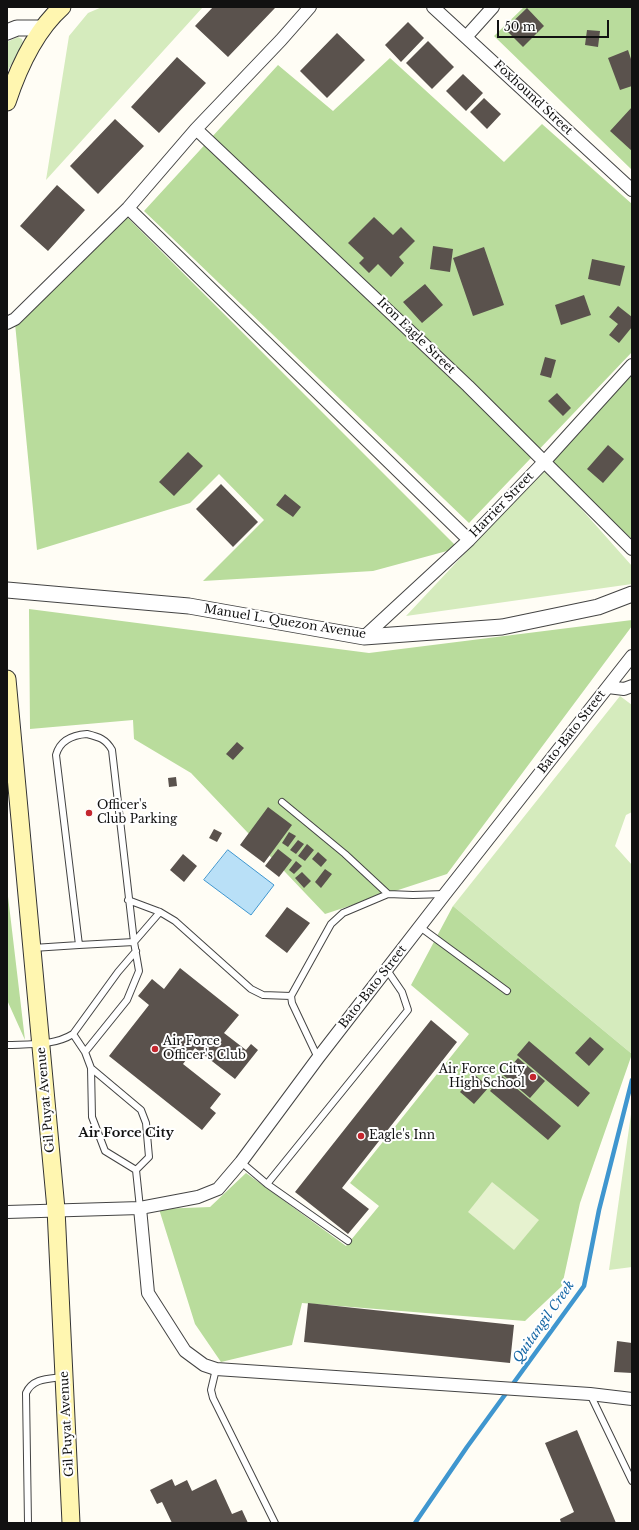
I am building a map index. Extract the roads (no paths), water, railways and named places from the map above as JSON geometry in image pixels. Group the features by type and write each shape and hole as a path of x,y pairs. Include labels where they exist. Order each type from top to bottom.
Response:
{"main road":[{"path":"7,102 19,70 43,28 56,9"},
{"name":"Gil Puyat Avenue","path":"7,679 56,1209 71,1523"}],"street":[{"path":"7,323 15,320 128,208 196,129 281,40 310,7"},
{"name":"Foxhound Street","path":"433,7 632,190"},
{"path":"466,37 493,7"},
{"path":"7,32 17,28 43,28"},
{"name":"Iron Eagle Street","path":"196,129 334,258 545,461 632,548"},
{"path":"128,208 469,540"},
{"name":"Harrier Street","path":"364,637 469,540 545,461 632,365"},
{"name":"Manuel L. Quezon Avenue","path":"7,590 188,606 364,637 502,627 598,607 632,594"},
{"name":"Bato-Bato Street","path":"7,1212 56,1209 140,1208 198,1197 218,1190 241,1162 318,1058 445,894 632,656"},
{"path":"608,687 624,689 632,686"},
{"path":"140,1208 148,1293 185,1351 204,1365 216,1369 590,1394 632,1399"}],"lane":[{"path":"79,945 56,755 59,746 75,735 87,734 101,737 109,744 112,750 128,900 139,971 127,1000 85,1052"},
{"path":"282,802 345,854 388,894"},
{"path":"318,1058 292,1003 291,996 331,924 343,913 388,894 445,894"},
{"path":"128,900 160,912 176,921 251,989 263,995 291,996"},
{"path":"32,948 134,942 160,912"},
{"path":"420,927 506,991"},
{"path":"7,1045 64,1040 73,1034 118,972 136,951"},
{"path":"268,1184 408,1010 402,992 387,970"},
{"path":"73,1034 85,1052 91,1068 92,1117 105,1151 136,1170"},
{"path":"91,1068 141,1110 146,1123 149,1157 136,1170"},
{"path":"241,1162 268,1184 348,1241"},
{"path":"136,1170 140,1208"},
{"path":"216,1369 211,1390 213,1398 275,1523"},
{"path":"28,1523 26,1393 30,1385 37,1381 65,1377"},
{"path":"590,1394 632,1481"}],"water":[{"path":"228,850 274,885 251,915 204,880"}],"waterway":[{"name":"Quitangil Creek","path":"415,1523 467,1447 584,1286 599,1210 632,1080"}],"place":[{"name":"Officer's Club Parking","path":"89,813"},
{"name":"Air Force Officer's Club","path":"155,1049"},
{"name":"Air Force City High School","path":"533,1077"},
{"name":"Eagle's Inn","path":"361,1136"}],"district":[{"name":"Air Force City","path":"126,1133"}]}
